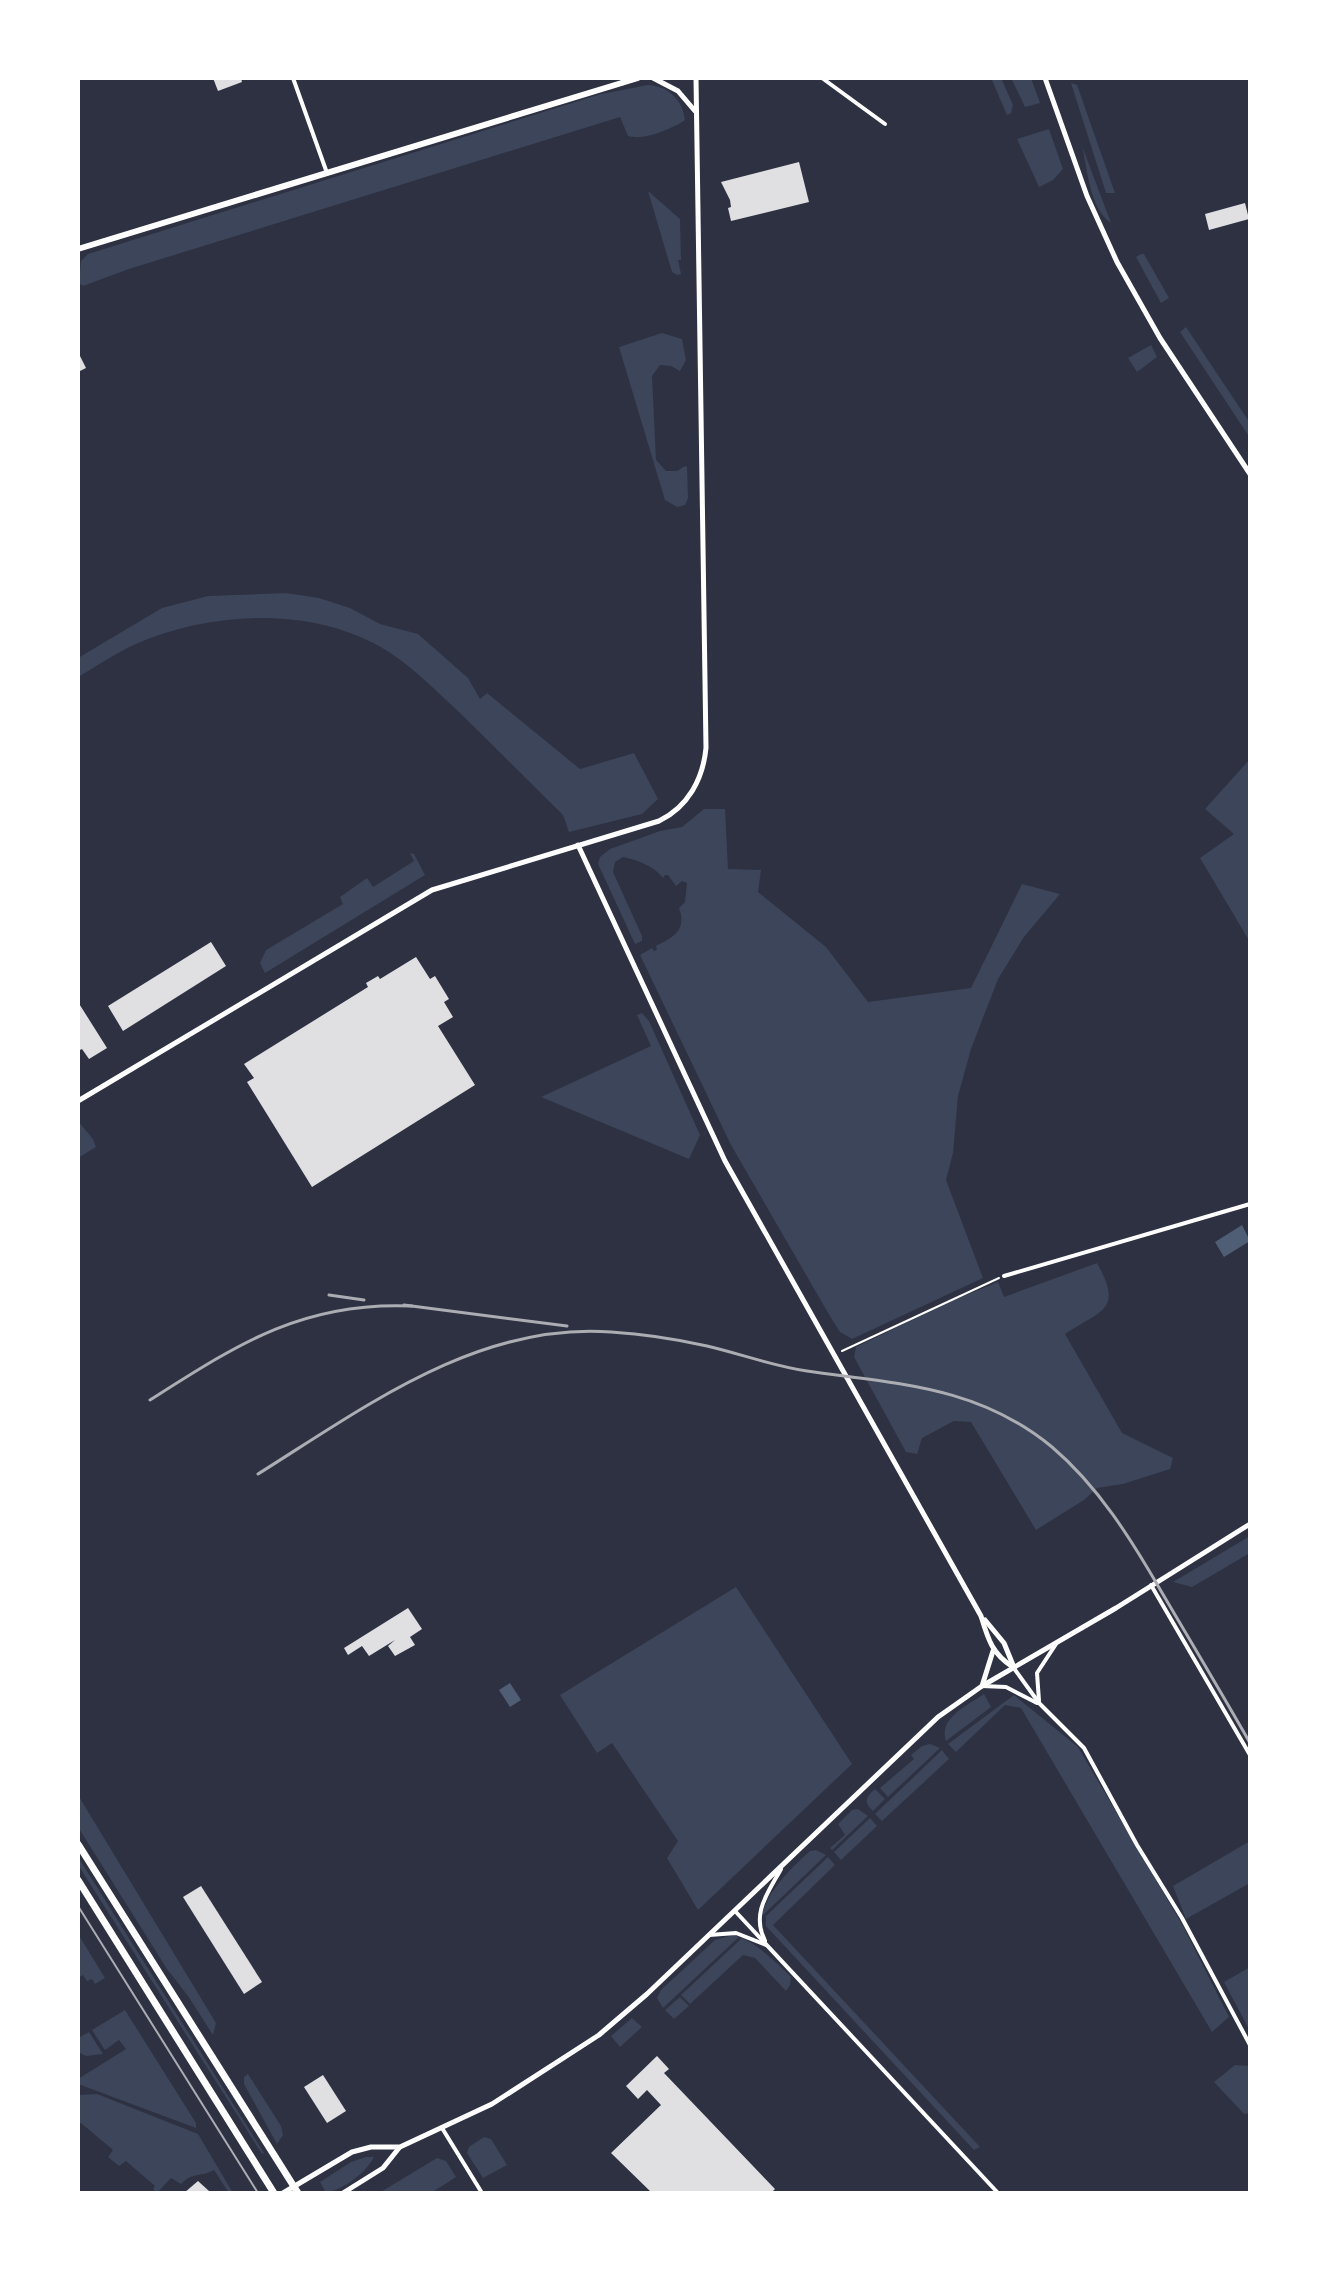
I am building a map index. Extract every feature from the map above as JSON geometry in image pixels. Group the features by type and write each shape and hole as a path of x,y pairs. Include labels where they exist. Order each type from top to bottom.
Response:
{"main road":[{"path":"78,249 638,78"},
{"path":"78,1844 296,2190"},
{"path":"78,1880 274,2193"}],"street":[{"path":"293,78 327,173"},
{"path":"653,78 678,91 696,113"},
{"path":"78,1101 428,892 650,824 671,814 694,789 704,761 696,78"},
{"path":"822,78 885,124"},
{"path":"1047,79 1087,196 1117,262 1160,338 1250,474"},
{"path":"578,845 725,1161 981,1616 993,1650 1001,1660 1013,1667"},
{"path":"1004,1276 1250,1204"},
{"path":"283,2193 296,2190 360,2149 400,2147 492,2104 599,2035 647,1994 938,1717 982,1686 1250,1524"},
{"path":"1151,1585 1250,1755"},
{"path":"981,1616 1004,1643 1013,1667 1039,1703 1084,1748 1137,1845 1182,1918 1250,2045"},
{"path":"1039,1703 1037,1673 1058,1642"},
{"path":"982,1686 993,1650"},
{"path":"982,1686 1012,1689 1039,1703"},
{"path":"768,1946 761,1932 758,1914 783,1866"},
{"path":"734,1910 998,2193"},
{"path":"707,1936 736,1933 768,1946"},
{"path":"442,2128 482,2193"},
{"path":"343,2193 383,2168 400,2147"}],"path":[{"path":"833,1355 1004,1276"}],"shaded area":[{"path":"991,78 1002,80 1013,105 1011,113 1007,115"},
{"path":"1011,78 1031,78 1040,103 1025,107"},
{"path":"1071,83 1077,85 1115,193 1106,193"},
{"path":"648,85 662,88 673,95 681,106 685,120 657,133 634,137 628,136 620,117 129,269 83,286 79,283 81,261 88,254 601,94"},
{"path":"1049,129 1063,169 1053,180 1039,187 1017,139"},
{"path":"1082,146 1111,223 1094,198"},
{"path":"648,191 680,219 681,260 678,260 681,274 672,272"},
{"path":"1144,254 1169,298 1161,303 1136,257"},
{"path":"1186,327 1250,423 1250,438 1180,332"},
{"path":"662,333 682,339 686,360 680,371 660,365 652,376 656,460 666,471 687,467 688,498 685,505 677,507 665,500 619,347"},
{"path":"1151,345 1157,357 1137,372 1128,358"},
{"path":"286,593 319,598 350,608 380,624 418,634 468,678 480,699 487,693 580,769 634,753 658,799 642,814 569,832 563,815 411,668 379,646 321,624 258,618 195,625 136,644 78,677 78,658 162,608 208,596"},
{"path":"1250,759 1250,942 1200,858 1234,834 1205,809"},
{"path":"704,809 725,809 728,869 761,870 758,892 826,947 868,1002 971,988 1022,884 1060,894 1024,937 998,979 971,1049 958,1096 953,1153 946,1180 983,1278 852,1339 840,1332 831,1318 731,1145 640,955 652,948 657,950 656,946 677,932 681,922 679,908 685,902 687,883 682,881 676,886 668,875 663,878 650,867 634,860 623,857 615,862 613,872 642,936 642,941 635,944 598,864 600,857 610,849 660,831 682,827"},
{"path":"410,853 414,854 425,875 265,973 260,963 266,950 343,904 340,897 367,878 373,887 414,861"},
{"path":"642,1013 649,1021 700,1135 689,1159 541,1097 651,1046 637,1015"},
{"path":"78,1121 96,1147 78,1158"},
{"path":"1242,1225 1250,1241 1224,1257 1215,1242"},
{"path":"1097,1263 1108,1291 1105,1308 1065,1334 1122,1433 1173,1458 1170,1469 1123,1484 1097,1488 1084,1500 1036,1530 971,1422 954,1421 922,1438 917,1454 906,1452 854,1357 856,1347 998,1282 1004,1297"},
{"path":"1250,1536 1250,1553 1192,1587 1173,1582"},
{"path":"736,1587 852,1764 698,1910 667,1858 678,1841 612,1743 597,1753 560,1695"},
{"path":"510,1683 521,1700 510,1707 499,1690"},
{"path":"984,1694 991,1707 946,1741 946,1726 950,1719"},
{"path":"1014,1695 1078,1747 1183,1926 1229,2017 1212,2032 1021,1708 1005,1705 956,1752 948,1744"},
{"path":"930,1744 940,1748 888,1797 880,1788 914,1759 911,1755"},
{"path":"942,1750 949,1759 882,1821 875,1814"},
{"path":"875,1789 885,1799 873,1811 867,1800"},
{"path":"78,1795 216,2023 213,2035 167,1969 78,1827"},
{"path":"858,1809 868,1816 832,1850 830,1848 845,1835 838,1824 852,1810"},
{"path":"870,1818 877,1826 841,1860 834,1852"},
{"path":"1250,1841 1250,1883 1186,1919 1173,1886"},
{"path":"816,1850 826,1855 761,1917 781,1881 810,1851"},
{"path":"78,1857 264,2153 78,1865"},
{"path":"828,1857 835,1865 773,1925 980,2147 974,2150 766,1926 766,1916"},
{"path":"78,1934 105,1978 95,1984 83,1975 78,1978"},
{"path":"733,1935 739,1937 663,2008 657,1998 661,1990 715,1940"},
{"path":"742,1938 762,1950 791,1977 786,1991 755,1958 743,1955 690,2004 681,1995"},
{"path":"1250,1967 1250,2031 1224,1982"},
{"path":"680,1997 689,2006 674,2019 665,2010"},
{"path":"125,2010 196,2123 196,2128 78,2084 78,2079 126,2049 119,2040 105,2050 92,2030"},
{"path":"632,2018 642,2027 620,2047 611,2036"},
{"path":"89,2032 103,2054 86,2056 78,2052 78,2038"},
{"path":"1235,2065 1250,2066 1250,2113 1244,2114 1214,2082"},
{"path":"248,2074 281,2126 283,2135 277,2144 244,2084 244,2077"},
{"path":"97,2094 198,2134 233,2193 229,2193 214,2170 190,2177 181,2184 171,2178 157,2193 153,2189 155,2186 126,2161 119,2166 108,2157 113,2150 81,2123 78,2125 78,2095"},
{"path":"484,2137 491,2139 507,2165 483,2178 467,2153 469,2147"},
{"path":"374,2157 360,2175 326,2193 320,2182 351,2162"},
{"path":"437,2158 446,2161 456,2177 431,2193 379,2193"}],"building":[{"path":"213,78 241,78 242,82 218,91"},
{"path":"799,162 809,202 731,221 730,200 721,182"},
{"path":"1245,203 1249,219 1209,230 1205,214"},
{"path":"78,352 86,368 78,372"},
{"path":"211,942 226,966 123,1031 108,1006"},
{"path":"416,957 430,979 435,976 449,999 444,1002 453,1017 438,1026 475,1085 312,1187 247,1082 254,1078 244,1064 368,987 366,983 378,976 380,979"},
{"path":"78,1002 107,1048 89,1059 82,1049 78,1051"},
{"path":"408,1608 422,1629 410,1637 415,1645 395,1656 388,1646 395,1640 369,1656 362,1646 348,1655 344,1648"},
{"path":"201,1886 262,1982 244,1994 183,1897"},
{"path":"657,2056 669,2069 664,2073 775,2189 771,2193 652,2193 611,2153 661,2105 647,2090 638,2099 626,2086"},
{"path":"323,2075 346,2111 327,2123 304,2087"},
{"path":"198,2181 209,2191 207,2193 184,2193"}],"tram line":[{"path":"78,1906 258,2193"}],"railway":[{"path":"329,1295 364,1300"},
{"path":"404,1305 567,1326"},
{"path":"150,1400 213,1361 273,1330 337,1311 373,1306 412,1306"},
{"path":"258,1474 340,1422 425,1374 469,1355 515,1341 562,1332 611,1332 659,1337 794,1369 936,1391 995,1411 1024,1427 1069,1462 1112,1514 1138,1552 1250,1743"}]}
